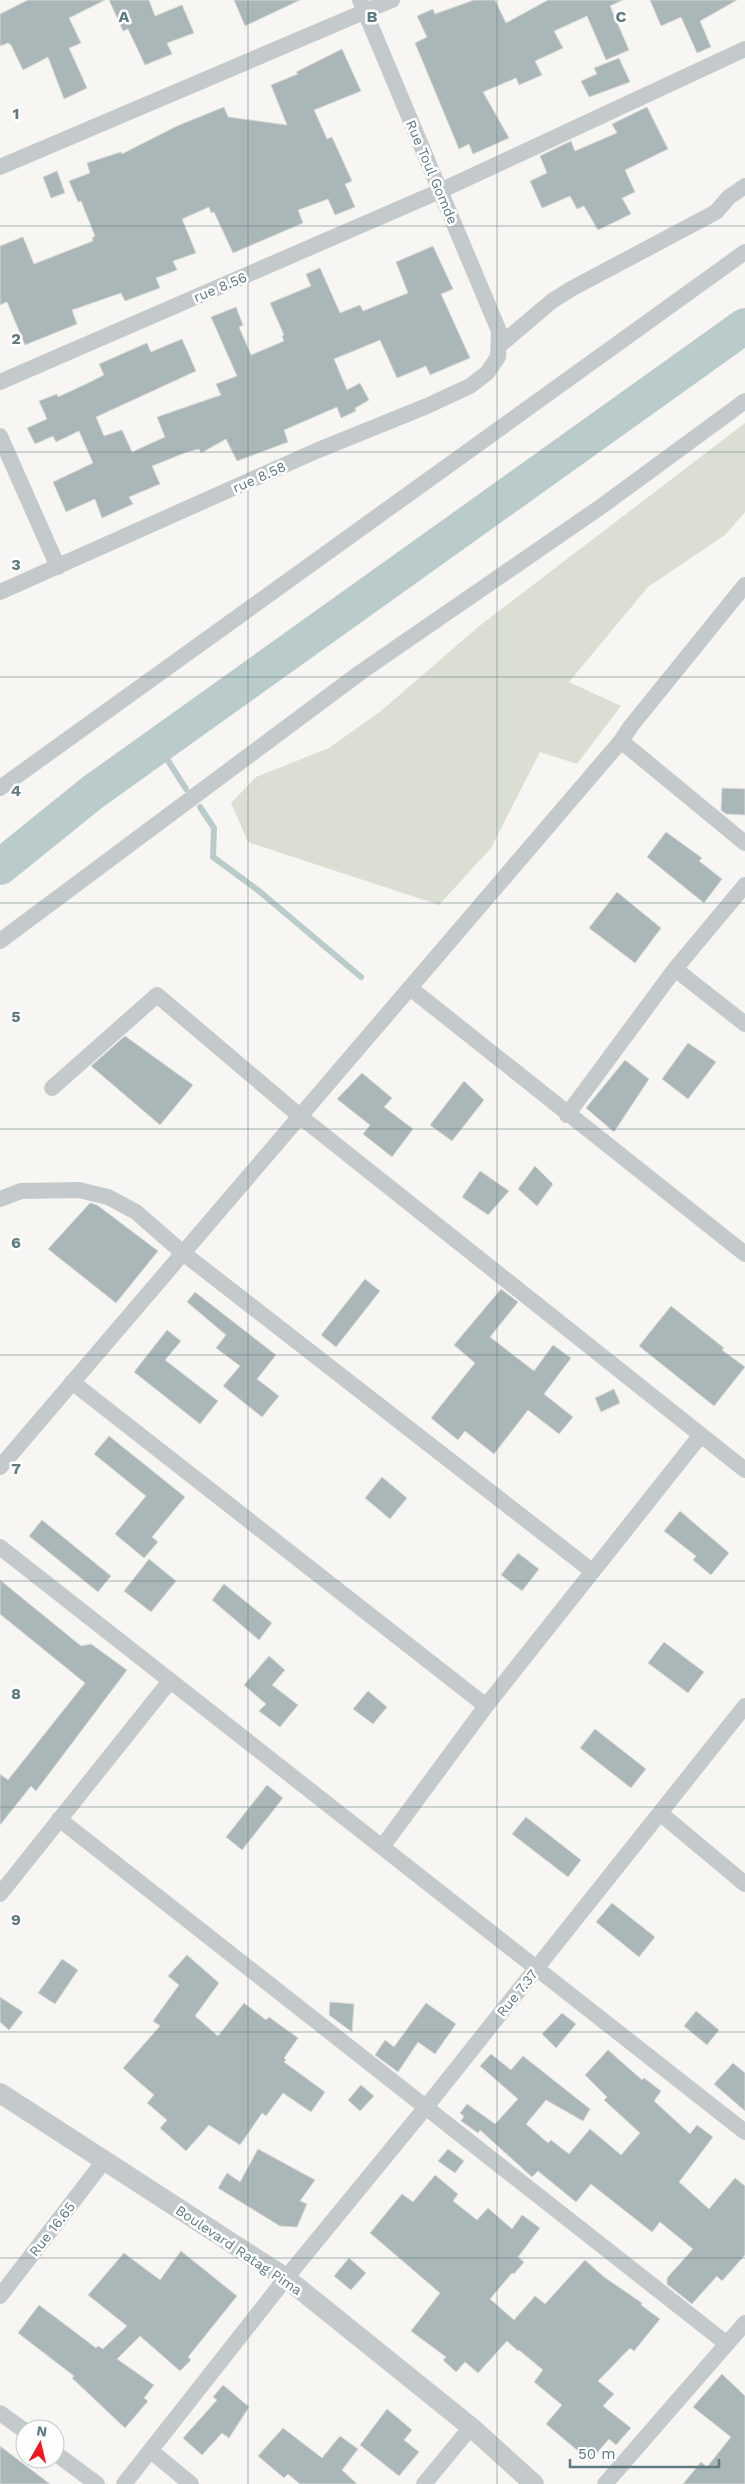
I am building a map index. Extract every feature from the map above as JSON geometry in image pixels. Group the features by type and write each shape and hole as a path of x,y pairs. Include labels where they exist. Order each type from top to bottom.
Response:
{"street":[{"path":"0,167 362,6 392,0"},
{"name":"Rue Toul Gomde","path":"362,6 499,331 500,345"},
{"name":"rue 8.56","path":"0,382 440,192 745,49"},
{"path":"500,345 552,301 570,289 716,212 729,197 745,186"},
{"path":"0,788 745,252"},
{"name":"rue 8.58","path":"0,592 316,451 427,406 470,386 487,374 498,357 500,345"},
{"path":"0,941 361,672 602,506 745,401"},
{"path":"0,436 58,567"},
{"path":"0,1467 622,741 745,585"},
{"path":"622,741 745,843"},
{"path":"567,1115 675,969 745,885"},
{"path":"675,969 745,1024"},
{"path":"410,988 567,1115 745,1254"},
{"path":"52,1088 158,994 301,1117 745,1470"},
{"path":"0,1199 21,1191 79,1190 108,1197 136,1212 183,1253 592,1571"},
{"path":"72,1382 486,1706"},
{"path":"382,1847 486,1706 700,1436"},
{"path":"0,1547 745,2132"},
{"path":"0,1894 170,1681"},
{"name":"Rue 7.37","path":"124,2484 286,2278 426,2107 745,1706"},
{"path":"660,1813 745,1884"},
{"path":"59,1819 727,2344"},
{"name":"Boulevard Ratag Pima","path":"0,2093 286,2278 471,2427 534,2484"},
{"name":"Rue 16.65","path":"0,2296 104,2161"},
{"path":"604,2484 745,2323"},
{"path":"0,2413 15,2424"},
{"path":"424,2484 471,2427"},
{"path":"151,2451 191,2484"},
{"path":"65,2460 97,2484"}],"shaded area":[{"path":"745,423 745,512 725,535 648,587 569,682 621,706 577,764 540,752 491,848 439,905 248,842 231,803 256,777 329,748 381,711 478,627"}],"building":[{"path":"28,0 105,0 69,18 81,43 69,48 87,88 64,99 48,57 23,70 11,45 8,43 0,46 0,14"},
{"path":"109,0 149,0 155,16 182,5 194,33 167,43 172,54 145,65 128,29 123,31"},
{"path":"234,0 300,0 245,26"},
{"path":"474,0 495,0 506,23 548,0 623,0 610,6 629,50 606,60 587,16 554,31 563,48 535,61 542,75 519,85 516,78 483,92 509,138 473,154 469,144 459,149 415,43 427,37 417,16 433,9 435,14"},
{"path":"650,0 737,0 700,21 711,47 697,53 681,17 661,26"},
{"path":"342,49 361,91 314,110 327,139 332,137 352,181 345,184 355,207 335,215 328,199 298,210 303,223 233,253 214,212 211,213 209,207 182,219 196,253 173,261 177,270 156,278 160,288 125,301 121,293 72,310 77,324 25,345 7,302 0,305 0,246 23,237 34,264 93,241 92,238 95,236 81,201 78,202 69,181 90,173 87,163 121,152 122,154 177,126 224,107 228,117 287,125 271,85 298,74 296,72"},
{"path":"619,58 630,82 589,97 581,81 597,74 594,68"},
{"path":"647,107 668,149 625,170 635,192 622,198 631,214 598,230 584,206 577,209 570,196 542,208 530,181 547,173 540,156 571,141 575,151 617,133 612,124"},
{"path":"57,171 65,193 51,198 43,177"},
{"path":"433,246 453,289 441,294 470,358 430,375 426,366 397,378 380,340 334,359 347,390 360,383 369,400 355,408 356,411 341,418 337,407 284,430 288,442 237,461 226,439 201,453 199,449 187,452 152,466 160,484 129,497 133,504 102,518 95,499 66,512 53,482 93,463 79,431 56,442 53,436 35,444 27,428 47,419 39,401 57,394 58,397 104,375 99,364 147,343 151,352 182,339 196,371 96,417 104,436 122,430 132,452 165,437 157,417 221,395 216,384 237,376 211,317 236,307 243,325 239,327 251,355 284,341 282,336 284,335 270,303 311,286 306,274 320,268 340,313 360,305 363,311 408,293 396,262"},
{"path":"722,788 745,789 745,815 726,814 721,810"},
{"path":"666,832 702,858 699,861 722,879 704,903 647,857"},
{"path":"617,892 661,928 635,963 589,928"},
{"path":"125,1036 193,1085 160,1125 91,1066"},
{"path":"688,1043 716,1062 688,1099 662,1079"},
{"path":"625,1060 649,1079 614,1132 586,1108"},
{"path":"362,1073 392,1098 384,1107 413,1129 392,1157 363,1134 370,1125 337,1099"},
{"path":"464,1081 484,1100 452,1141 430,1125"},
{"path":"535,1166 553,1184 537,1206 518,1189"},
{"path":"480,1171 509,1191 488,1215 462,1197"},
{"path":"90,1203 97,1205 158,1251 116,1303 48,1249"},
{"path":"365,1279 380,1291 336,1347 321,1335"},
{"path":"501,1289 518,1302 490,1337 534,1371 553,1345 571,1358 544,1394 573,1417 559,1434 528,1410 494,1454 465,1431 458,1440 431,1418 475,1363 454,1345"},
{"path":"195,1292 276,1355 257,1379 279,1396 262,1417 223,1386 240,1366 216,1348 226,1335 187,1302"},
{"path":"671,1306 724,1348 722,1350 745,1367 714,1406 639,1346"},
{"path":"167,1330 181,1341 165,1360 218,1401 200,1424 134,1372"},
{"path":"614,1389 620,1403 601,1412 595,1398"},
{"path":"109,1436 185,1497 152,1537 158,1542 144,1558 115,1534 146,1496 94,1454"},
{"path":"382,1477 407,1498 390,1519 365,1498"},
{"path":"680,1511 729,1553 711,1575 693,1560 696,1556 664,1531"},
{"path":"42,1520 111,1576 98,1592 29,1536"},
{"path":"518,1553 539,1569 522,1591 501,1575"},
{"path":"149,1559 176,1581 151,1612 124,1591"},
{"path":"0,1580 81,1646 91,1644 127,1670 36,1791 31,1786 0,1825 0,1774 8,1780 85,1683 0,1614"},
{"path":"224,1584 272,1623 259,1640 212,1600"},
{"path":"664,1642 704,1672 688,1693 648,1663"},
{"path":"269,1656 285,1670 272,1685 298,1705 280,1727 259,1711 266,1704 244,1685"},
{"path":"368,1691 387,1707 373,1724 353,1709"},
{"path":"595,1729 646,1769 631,1788 580,1748"},
{"path":"267,1785 283,1798 242,1850 226,1837"},
{"path":"526,1817 581,1860 568,1877 512,1834"},
{"path":"612,1903 655,1937 639,1957 596,1922"},
{"path":"187,1955 219,1983 195,2016 218,2036 244,2003 266,2020 269,2017 298,2038 284,2058 286,2060 284,2062 325,2092 311,2112 283,2093 266,2116 262,2113 240,2145 209,2125 186,2151 160,2128 167,2120 147,2103 154,2095 123,2068 160,2026 153,2021 179,1985 168,1976"},
{"path":"62,1959 78,1970 55,2004 38,1993"},
{"path":"0,1997 23,2012 9,2030 0,2022"},
{"path":"330,2002 354,2004 352,2032 329,2015"},
{"path":"426,2003 456,2024 435,2054 418,2042 398,2072 375,2055 385,2040 394,2047"},
{"path":"696,2011 719,2030 707,2045 684,2026"},
{"path":"562,2013 576,2024 556,2048 542,2034"},
{"path":"608,2050 642,2080 644,2078 661,2091 654,2101 690,2134 697,2125 713,2137 679,2182 709,2209 735,2178 745,2186 745,2255 722,2281 717,2276 692,2304 667,2284 667,2278 693,2249 660,2222 652,2232 591,2184 576,2202 538,2171 532,2177 480,2130 478,2133 461,2121 464,2116 460,2113 467,2104 495,2124 518,2099 480,2066 491,2054 511,2070 523,2056 590,2109 583,2121 546,2100 526,2124 548,2143 551,2140 569,2154 590,2129 621,2155 640,2133 604,2100 607,2097 585,2075"},
{"path":"733,2063 745,2073 745,2111 714,2084"},
{"path":"361,2085 374,2096 360,2111 348,2100"},
{"path":"258,2149 315,2180 300,2201 307,2204 297,2227 280,2226 218,2188 227,2173 240,2182"},
{"path":"448,2149 464,2161 455,2173 438,2161"},
{"path":"435,2175 458,2194 453,2201 477,2220 488,2208 512,2229 522,2215 540,2228 518,2257 524,2262 490,2299 514,2320 535,2296 545,2304 585,2260 604,2277 642,2303 641,2305 660,2319 634,2351 630,2348 598,2381 614,2394 603,2406 631,2428 616,2445 609,2439 590,2461 546,2424 562,2405 534,2382 543,2370 507,2341 478,2373 465,2362 456,2372 443,2360 446,2357 411,2331 440,2293 370,2233 402,2194 413,2202"},
{"path":"181,2251 237,2296 188,2357 191,2360 180,2371 140,2336 117,2359 154,2385 144,2398 148,2401 125,2428 72,2378 74,2376 18,2333 39,2305 96,2348 98,2346 103,2349 127,2326 88,2295 124,2253 160,2280"},
{"path":"349,2258 366,2273 351,2290 334,2276"},
{"path":"722,2374 745,2396 745,2484 683,2484 701,2462 707,2467 731,2437 693,2407"},
{"path":"223,2385 249,2407 229,2438 222,2433 202,2455 183,2438 217,2400 213,2397"},
{"path":"387,2409 412,2430 404,2440 419,2452 399,2476 360,2445"},
{"path":"283,2428 322,2458 340,2436 358,2449 342,2470 357,2484 300,2484 288,2474 284,2478 258,2456"},
{"path":"0,2446 15,2457 15,2469 30,2469 50,2484 0,2484"}],"waterway":[{"path":"0,867 93,792 745,326"},
{"path":"158,745 186,789"},
{"path":"200,807 214,828 213,857 259,891 361,977"}]}
